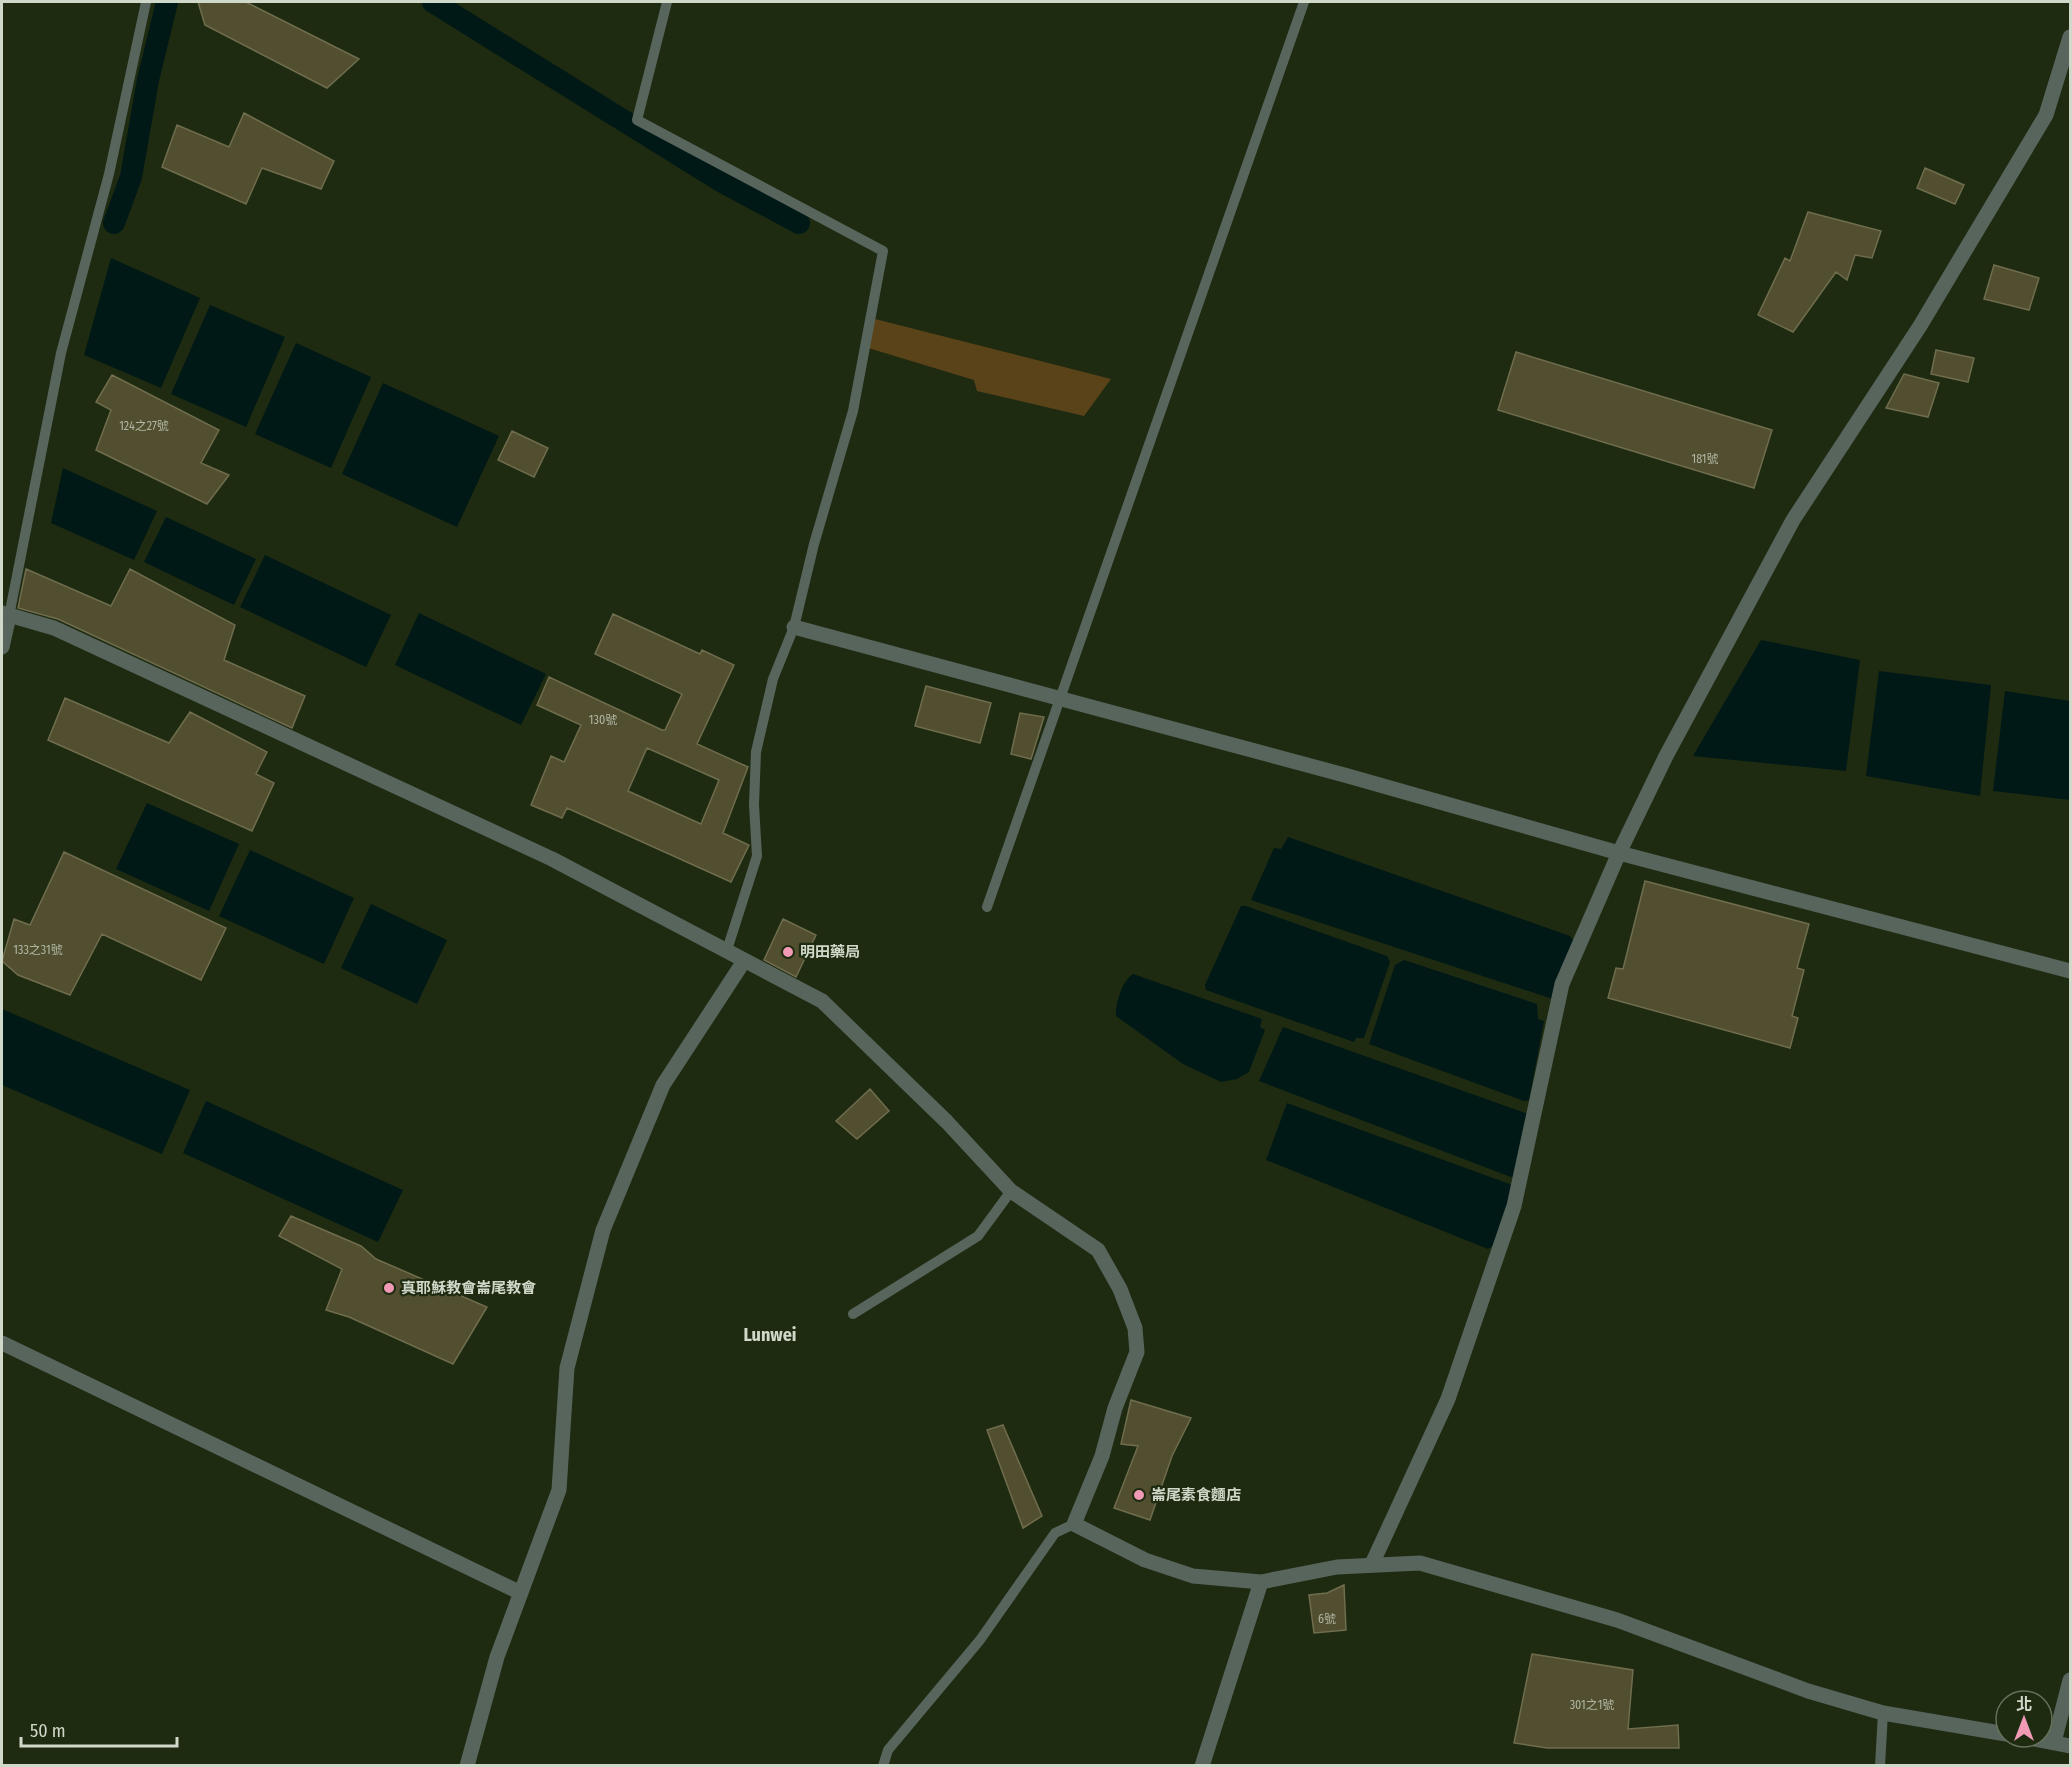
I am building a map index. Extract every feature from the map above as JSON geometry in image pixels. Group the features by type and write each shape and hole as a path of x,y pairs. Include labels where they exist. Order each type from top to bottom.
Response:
{"street":[{"path":"1372,1564 1452,1389 1514,1206 1562,984 1619,853 1676,735 1793,520 1920,326 2046,115 2070,38"},
{"path":"2,647 5,615 54,628 455,812 552,859 726,953 822,1001 947,1122 1011,1191 1098,1250 1120,1290 1135,1328 1137,1352 1115,1408 1102,1456 1074,1524 1145,1560 1193,1576 1261,1582 1337,1567 1420,1563 1617,1620 1808,1691 1883,1713 1994,1732"},
{"path":"794,627 1348,776 1619,853 2070,971"},
{"path":"466,1766 497,1657 559,1490 567,1368 603,1230 663,1085 744,961"},
{"path":"2,1343 521,1593"},
{"path":"1202,1766 1261,1582"},
{"path":"2070,1680 2054,1742 2070,1746"}],"lane":[{"path":"5,615 61,353 109,174 147,2"},
{"path":"667,2 637,120 883,251 853,411 814,544 794,627 773,680 756,752 754,805 757,856 726,953"},
{"path":"987,907 1304,2"},
{"path":"853,1314 978,1236 1011,1191"},
{"path":"883,1766 888,1750 980,1641 1055,1533 1074,1524"},
{"path":"1880,1766 1883,1713"}],"shaded area":[{"path":"871,318 1111,379 1084,416 977,391 974,380 865,347"}],"water":[{"path":"111,258 200,298 161,388 84,355"},
{"path":"210,305 285,337 246,427 171,394"},
{"path":"296,343 371,377 331,468 255,434"},
{"path":"383,383 499,436 457,527 342,474"},
{"path":"63,468 157,511 134,560 51,523"},
{"path":"166,517 256,559 234,605 144,562"},
{"path":"265,555 391,615 366,667 240,607"},
{"path":"419,613 546,674 521,725 395,665"},
{"path":"1761,640 1860,660 1846,771 1693,756"},
{"path":"1879,671 1991,685 1980,796 1866,776"},
{"path":"2005,691 2070,701 2070,800 1993,791"},
{"path":"147,803 239,844 209,911 116,869"},
{"path":"1288,837 1570,936 1574,942 1559,1001 1251,900 1274,848 1281,849"},
{"path":"250,850 354,898 324,964 219,916"},
{"path":"371,904 447,940 417,1004 341,968"},
{"path":"1241,906 1387,956 1390,962 1364,1038 1356,1038 1354,1042 1206,990 1205,985"},
{"path":"1404,960 1537,1004 1538,1019 1544,1021 1529,1100 1524,1101 1369,1044 1395,965"},
{"path":"1133,974 1262,1019 1260,1027 1265,1030 1249,1072 1237,1079 1221,1082 1183,1064 1116,1016 1120,993"},
{"path":"2,1009 190,1090 162,1154 2,1085"},
{"path":"1283,1027 1528,1114 1516,1176 1511,1177 1259,1081"},
{"path":"206,1101 403,1190 378,1242 183,1153"},
{"path":"1287,1103 1515,1186 1501,1241 1488,1249 1266,1160"}],"building":[{"path":"198,2 246,2 359,59 327,88 205,25"},
{"path":"244,113 334,161 321,189 262,168 246,204 162,167 177,125 229,147"},
{"path":"1925,168 1964,185 1955,204 1917,188"},
{"path":"1808,212 1881,231 1872,258 1855,255 1847,280 1836,272 1793,332 1758,315 1785,258 1790,261"},
{"path":"1994,265 2039,278 2029,310 1984,299"},
{"path":"1936,350 1974,358 1968,382 1931,374"},
{"path":"1516,352 1772,430 1754,488 1498,410"},
{"path":"1904,374 1939,383 1928,417 1886,408"},
{"path":"112,375 219,430 201,463 229,475 207,504 96,450 111,410 96,402"},
{"path":"512,431 548,448 534,477 498,460"},
{"path":"26,569 111,606 130,569 235,625 224,660 305,696 292,728 58,619 18,608"},
{"path":"613,614 700,654 702,650 734,665 697,744 748,767 723,833 749,845 731,882 567,808 562,818 531,805 551,756 564,762 581,725 537,705 549,677 662,730 665,730 682,694 595,654","holes":["647,748 719,780 701,824 628,791"]},
{"path":"926,686 991,703 980,743 915,726"},
{"path":"65,698 169,743 190,712 267,752 256,774 274,783 252,831 48,740"},
{"path":"1020,713 1044,717 1031,759 1011,754"},
{"path":"64,852 226,928 201,980 102,934 70,995 18,975 2,961 14,919 30,925"},
{"path":"1645,881 1809,924 1797,968 1804,970 1792,1016 1798,1018 1790,1048 1608,998 1616,968 1623,969"},
{"name":"明田藥局","path":"783,919 816,935 796,977 764,960"},
{"path":"870,1089 889,1111 857,1139 836,1121"},
{"name":"真耶穌教會崙尾教會","path":"291,1216 361,1246 376,1259 487,1307 453,1364 349,1317 326,1310 342,1269 279,1236"},
{"path":"1131,1400 1191,1418 1172,1456 1150,1520 1114,1508 1138,1446 1121,1444"},
{"path":"1003,1425 1042,1516 1023,1528 987,1430"},
{"path":"1344,1585 1346,1630 1314,1633 1309,1595 1327,1593"},
{"path":"1532,1654 1633,1670 1628,1729 1678,1725 1679,1748 1547,1748 1514,1743"}],"waterway":[{"path":"114,223 131,177 148,80 167,2"},
{"path":"433,2 719,180 799,223"}],"place":[{"name":"明田藥局","path":"788,952"},
{"name":"真耶穌教會崙尾教會","path":"389,1288"},
{"name":"崙尾素食麵店","path":"1139,1495"}],"district":[{"name":"Lunwei","path":"770,1335"}]}
